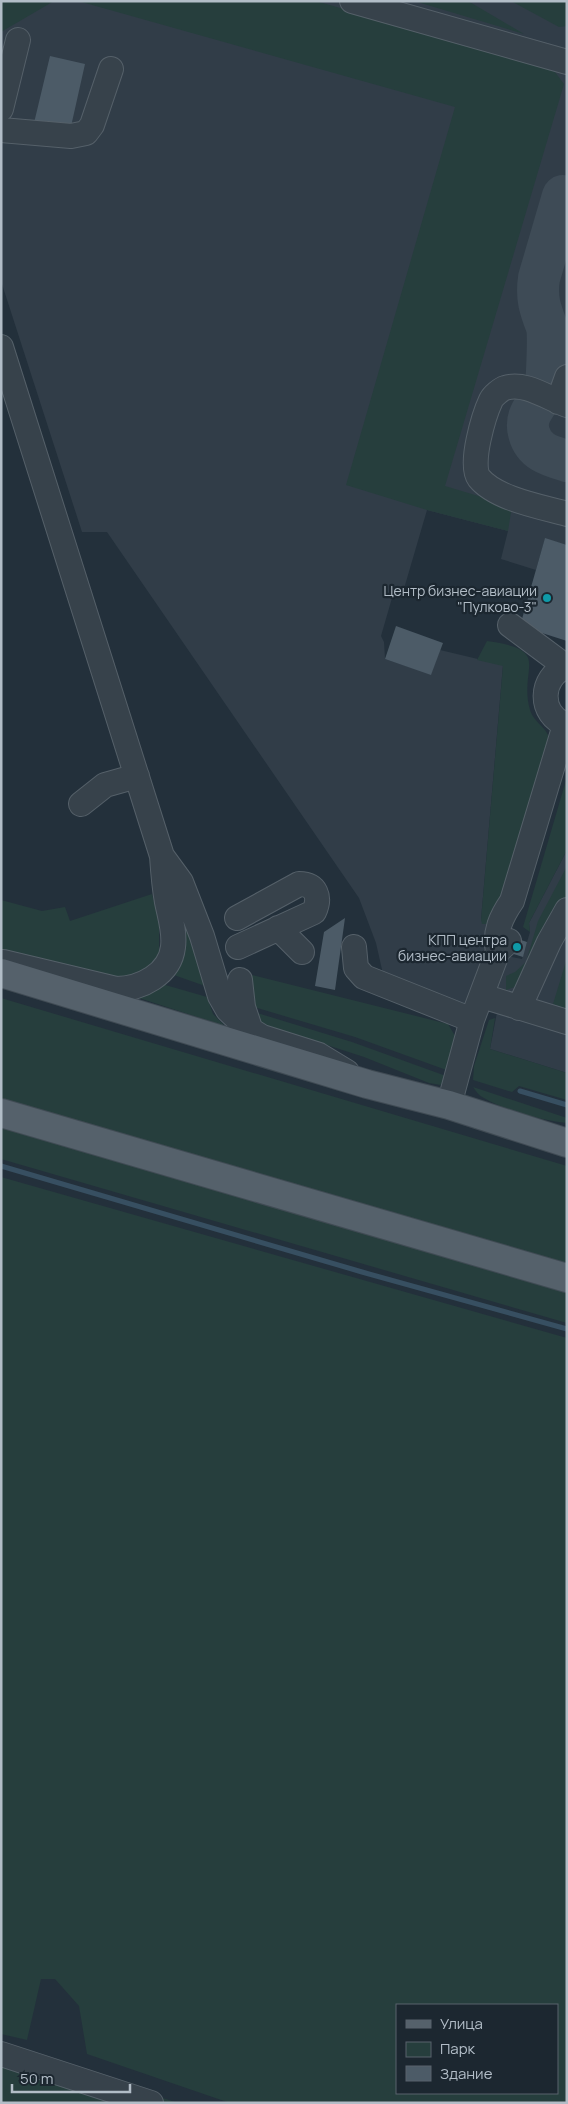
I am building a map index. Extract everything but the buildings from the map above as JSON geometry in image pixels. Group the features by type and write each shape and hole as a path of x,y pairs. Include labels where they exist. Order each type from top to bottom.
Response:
{"main road":[{"path":"1,973 367,1084 449,1105 567,1143"},
{"path":"1,1113 567,1278"}],"street":[{"path":"352,1 567,62"},
{"path":"1,109 18,40"},
{"path":"1,130 71,136 86,133 92,125 111,69"},
{"path":"1,347 162,856 181,882 202,936 220,996 228,1010 251,1031 262,1037 319,1055 367,1084"},
{"path":"567,377 562,404 520,386 504,388 492,399 476,450 475,465 478,476 488,486 514,498 567,514"},
{"path":"449,1105 472,1020 498,951 496,939 498,926 502,914 512,901 566,725 552,716 545,703 545,688 552,675 566,666 510,625"},
{"path":"81,804 105,785 137,776"},
{"path":"1,962 116,989 126,989 146,983 164,968 171,958 173,948 172,926 181,882"},
{"path":"237,918 299,884 306,884 314,889 318,897 318,904 314,912 238,947"},
{"path":"519,1008 549,942 567,910"},
{"path":"278,928 302,952"},
{"path":"354,947 356,968 364,977 472,1020"},
{"path":"240,980 243,1007 251,1031"},
{"path":"482,996 567,1022"},
{"path":"1,2054 150,2103"}],"shaded area":[{"path":"1,1 567,1 567,545 545,539 536,570 501,559 508,531 427,510 403,592 394,591 381,636 384,642 385,659 431,674 440,650 503,665 481,920 492,924 471,1000 462,1005 383,974 376,943 359,898 107,532 82,532 1,281"},
{"path":"567,850 567,1073 490,1049 499,1002 496,991 507,956 522,959 530,932 529,923"}],"green space":[{"path":"1,1 54,1 1,32"},
{"path":"78,1 316,1 544,67 555,72 564,84 445,486 512,506 508,531 427,510 346,485 455,107"},
{"path":"414,1 468,1 524,34"},
{"path":"511,1 567,1 567,26 559,27"},
{"path":"487,641 508,645 527,655 529,663 527,695 530,710 548,735 550,746 492,924 482,924 503,666 477,660"},
{"path":"567,777 567,850 529,923 530,932 523,927"},
{"path":"567,866 567,908 524,984 506,990 506,976 515,972 526,962 538,921"},
{"path":"178,893 208,987 171,974"},
{"path":"152,894 159,919 159,950 162,956 153,971 109,981 1,949 1,900 42,911 65,907 70,921"},
{"path":"567,958 567,1009 553,1004"},
{"path":"248,974 448,1024 458,1041 452,1072 355,1037 247,1005"},
{"path":"162,984 207,997 213,1014 225,1026 136,997 156,990"},
{"path":"1,998 567,1166 567,1265 1,1102"},
{"path":"251,1011 352,1042 446,1076 441,1085 429,1083 364,1057 256,1022"},
{"path":"495,1018 490,1049 567,1073 567,1100 519,1086 512,1092 473,1080 474,1066 489,1020"},
{"path":"473,1087 567,1118 567,1123 536,1117 502,1107 482,1097"},
{"path":"1,1127 567,1293 567,1323 1,1159"},
{"path":"1,1177 567,1338 567,2103 230,2103 87,2054 79,2006 55,1979 41,1979 27,2040 1,2034"},
{"path":"1,2045 178,2103 1,2103"}],"waterway":[{"path":"520,1091 567,1105"},
{"path":"1,1166 362,1272 567,1329"}],"taxiway":[{"path":"567,218 563,196 538,285 539,303 548,331 546,384 541,397 531,413 528,426 531,439 539,449 549,455 567,461"}],"place":[{"name":"Центр бизнес-авиации \"Пулково-3\"","path":"547,598"},
{"name":"КПП центра бизнес-авиации","path":"517,947"}]}
